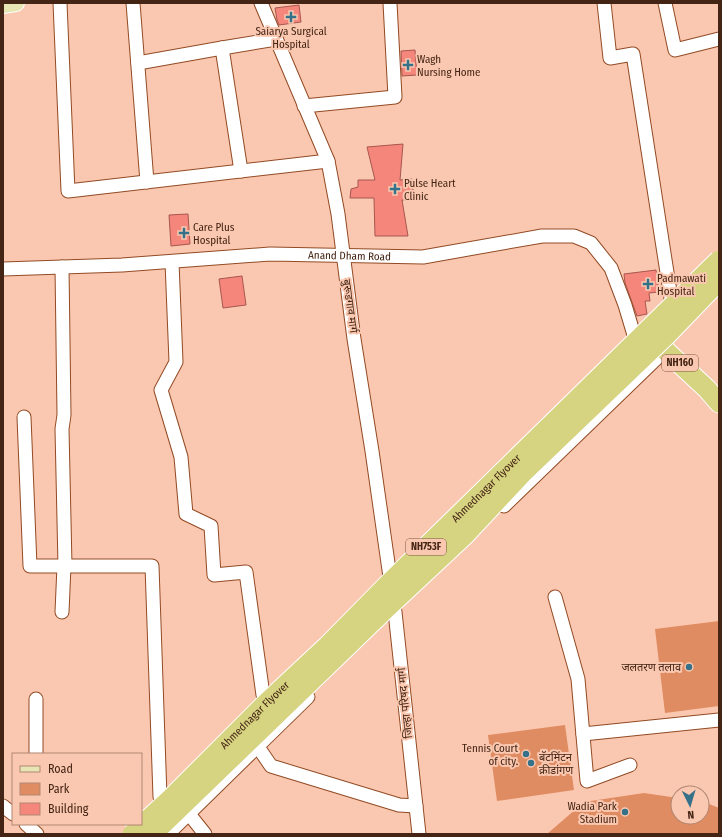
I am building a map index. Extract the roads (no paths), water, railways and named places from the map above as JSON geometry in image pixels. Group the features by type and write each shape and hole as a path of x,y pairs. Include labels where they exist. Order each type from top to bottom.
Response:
{"highway":[{"name":"Ahmednagar Flyover","path":"142,825 171,798 266,703 328,646 387,585 719,260"},
{"name":"Ahmednagar Flyover","path":"153,834 464,535 522,474 667,335 719,281"},
{"name":"NH160","path":"654,315 671,343 719,403"},
{"name":"Ahmednagar Flyover","path":"132,834 142,825"}],"main road":[{"path":"3,5 16,3"}],"street":[{"path":"60,3 68,191 328,161"},
{"path":"133,3 147,182"},
{"name":"बुरूडगाव मार्ग","path":"261,3 328,161 338,214 354,339 390,573"},
{"path":"304,106 395,97 390,3"},
{"path":"604,3 610,58 633,54 670,300 671,343"},
{"path":"665,3 675,50 719,39"},
{"path":"138,63 276,39"},
{"path":"222,48 241,171"},
{"name":"Anand Dham Road","path":"3,270 122,266 270,254 423,257 542,236 574,236 591,243 611,268 625,305 634,335"},
{"path":"142,814 390,573 520,444 719,252"},
{"path":"172,262 176,362 161,390 181,457 186,514 211,526 214,575 246,572 263,695"},
{"path":"62,268 64,415 62,429 65,566 62,612"},
{"path":"168,834 671,343 719,294"},
{"path":"24,417 30,566 152,566 160,797"},
{"name":"जिल्हा परिषद मार्ग","path":"390,573 396,612 419,834"},
{"path":"555,597 578,679 587,781 630,765"},
{"path":"36,698 36,753"},
{"path":"583,734 719,720"},
{"path":"258,747 271,766 399,805 416,806"},
{"path":"3,806 12,813"},
{"path":"189,814 205,834"},
{"path":"122,834 131,825"}],"place":[{"name":"Saiarya Surgical Hospital","path":"291,17"},
{"name":"Wagh Nursing Home","path":"408,65"},
{"name":"Pulse Heart Clinic","path":"395,189"},
{"name":"Care Plus Hospital","path":"184,233"},
{"name":"Padmawati Hospital","path":"648,284"},
{"name":"जलतरण तलाव","path":"689,667"},
{"name":"Tennis Court of city.","path":"526,754"},
{"name":"बॅटमिंटन क्रीडांगण","path":"531,763"},
{"name":"Wadia Park Stadium","path":"625,812"}]}
